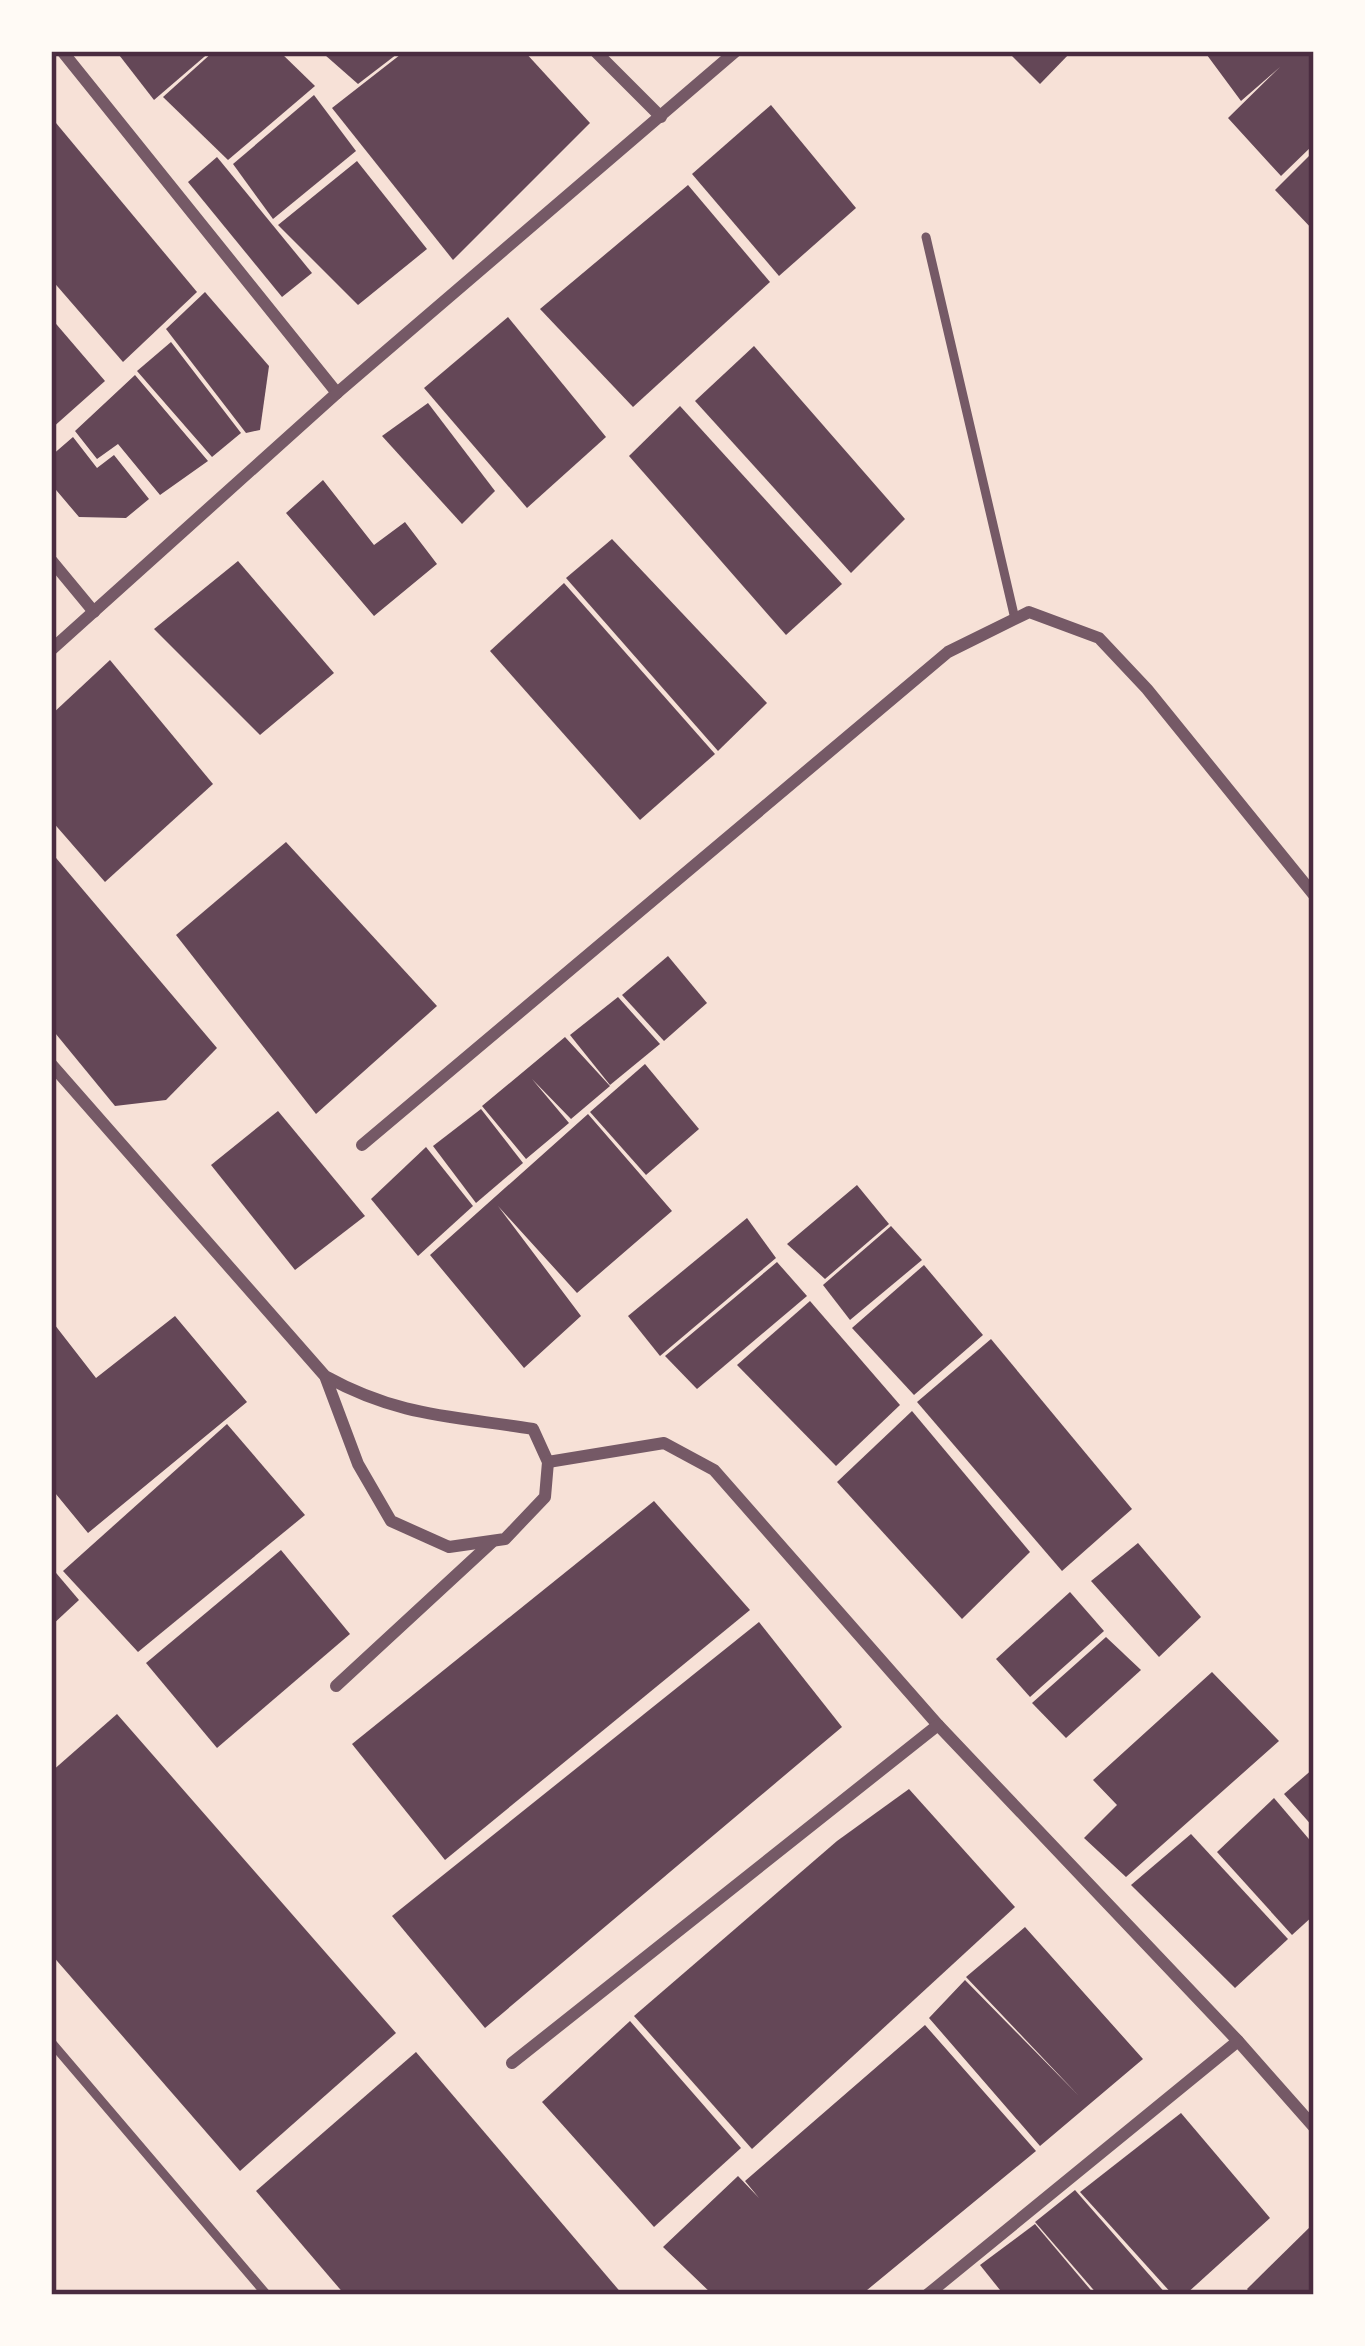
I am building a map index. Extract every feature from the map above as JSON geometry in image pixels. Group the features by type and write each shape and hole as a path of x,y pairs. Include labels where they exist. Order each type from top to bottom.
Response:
{"street":[{"path":"62,51 337,393"},
{"path":"595,51 661,117"},
{"path":"51,650 337,393 736,51"},
{"path":"51,560 94,612"},
{"path":"362,1145 948,652 1029,612 1099,638 1147,689 1314,895"},
{"path":"51,1064 325,1376 358,1464 391,1521 449,1547 493,1541 505,1539 545,1497 548,1462 533,1429 409,1412 325,1376"},
{"path":"548,1462 664,1443 714,1470 938,1725 1314,2127"},
{"path":"336,1686 493,1541"},
{"path":"512,2063 938,1725"},
{"path":"927,2295 1238,2041"}],"lane":[{"path":"926,237 1015,619"},
{"path":"51,2042 266,2295"}],"building":[{"path":"116,51 211,51 154,100"},
{"path":"214,51 279,51 315,86 228,160 163,97"},
{"path":"330,51 401,51 358,84 325,55"},
{"path":"405,51 524,51 590,123 453,260 332,108"},
{"path":"1007,51 1072,51 1040,84"},
{"path":"1204,51 1314,51 1314,144 1281,176 1228,118 1280,67 1241,101"},
{"path":"314,95 356,151 273,219 233,164"},
{"path":"771,105 856,208 779,276 692,174"},
{"path":"51,117 197,292 123,362 51,279"},
{"path":"1314,151 1314,231 1275,190"},
{"path":"217,157 312,273 282,297 188,182"},
{"path":"357,161 427,249 358,305 278,225"},
{"path":"688,185 770,282 633,407 540,309"},
{"path":"205,292 269,366 260,430 246,433 166,329"},
{"path":"508,317 606,437 527,508 424,388"},
{"path":"51,318 105,381 51,429"},
{"path":"171,342 241,433 212,457 137,371"},
{"path":"754,346 905,519 851,573 695,401"},
{"path":"135,375 208,461 160,495 118,444 97,459 75,431"},
{"path":"428,403 495,491 462,524 382,436"},
{"path":"680,406 842,584 786,635 629,456"},
{"path":"73,437 97,468 114,455 149,499 126,518 79,517 51,484 51,456"},
{"path":"323,480 374,545 405,522 437,564 374,616 286,513"},
{"path":"612,539 767,703 718,751 566,578"},
{"path":"238,561 334,673 260,735 154,629"},
{"path":"564,583 715,754 640,820 490,651"},
{"path":"110,660 213,784 105,882 51,820 51,715"},
{"path":"286,842 437,1006 316,1114 176,935"},
{"path":"51,852 217,1048 166,1100 115,1106 51,1028"},
{"path":"668,956 707,1003 664,1041 622,995"},
{"path":"618,997 660,1044 610,1085 570,1035"},
{"path":"565,1037 610,1086 571,1119 532,1079 569,1123 526,1159 482,1106"},
{"path":"645,1064 699,1129 646,1175 590,1112"},
{"path":"481,1109 523,1163 476,1203 433,1146"},
{"path":"278,1111 365,1216 295,1270 211,1165"},
{"path":"588,1114 672,1211 577,1293 498,1206 581,1316 524,1368 430,1255"},
{"path":"426,1147 473,1206 418,1256 371,1199"},
{"path":"857,1185 889,1224 825,1279 787,1244"},
{"path":"747,1218 776,1258 660,1356 628,1316"},
{"path":"891,1226 922,1260 850,1320 823,1285"},
{"path":"777,1262 807,1296 697,1389 665,1356"},
{"path":"924,1265 983,1335 914,1395 852,1328"},
{"path":"810,1301 900,1405 836,1466 737,1365"},
{"path":"175,1316 247,1402 88,1533 51,1488 51,1320 96,1378"},
{"path":"991,1339 1132,1509 1062,1571 917,1402"},
{"path":"912,1411 1030,1552 962,1619 837,1482"},
{"path":"227,1424 305,1515 138,1652 63,1571"},
{"path":"654,1501 750,1610 445,1860 352,1744"},
{"path":"1138,1543 1201,1617 1159,1657 1091,1581"},
{"path":"281,1550 350,1634 217,1748 146,1663"},
{"path":"51,1567 79,1600 51,1626"},
{"path":"1070,1592 1104,1631 1030,1697 996,1659"},
{"path":"759,1622 842,1727 485,2028 392,1916"},
{"path":"1106,1637 1141,1670 1066,1738 1032,1703"},
{"path":"1212,1672 1279,1741 1126,1877 1084,1838 1117,1805 1093,1780"},
{"path":"117,1714 396,2033 240,2171 51,1954 51,1772"},
{"path":"1314,1768 1314,1828 1284,1794"},
{"path":"909,1789 1015,1907 752,2149 634,2016 837,1841"},
{"path":"1274,1798 1314,1845 1314,1915 1292,1935 1217,1852"},
{"path":"1191,1834 1288,1939 1235,1988 1131,1885"},
{"path":"1025,1927 1143,2059 1040,2146 929,2018 965,1980 1079,2096 966,1977"},
{"path":"630,2021 741,2148 654,2227 542,2102"},
{"path":"925,2025 1036,2151 861,2295 713,2295 663,2247 738,2176 759,2198 745,2181"},
{"path":"416,2052 623,2295 345,2295 256,2191"},
{"path":"1181,2113 1270,2218 1185,2295 1173,2295 1080,2192"},
{"path":"1075,2190 1167,2295 1098,2295 1035,2222"},
{"path":"1314,2223 1314,2295 1252,2295 1247,2289"},
{"path":"1035,2224 1095,2295 1004,2295 980,2265"}]}
